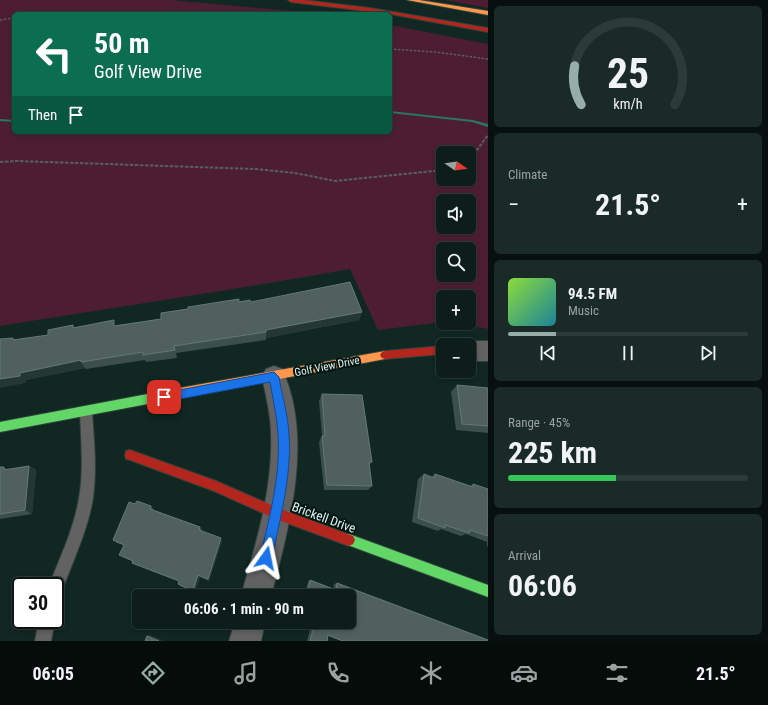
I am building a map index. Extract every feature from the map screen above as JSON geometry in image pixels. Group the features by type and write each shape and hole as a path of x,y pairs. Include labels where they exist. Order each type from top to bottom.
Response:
{"street":[{"path":"291,0 382,12"},
{"path":"410,0 488,12"},
{"path":"392,14 488,30"},
{"name":"Golf View Drive","path":"0,428 395,353 436,350"},
{"path":"476,351 488,351"},
{"path":"258,589 281,486 284,433 274,377"},
{"name":"Brickell Drive","path":"130,455 216,486 276,513 488,591"},
{"path":"245,641 248,629"}],"lane":[{"path":"60,577 78,530 86,497 88,461 86,412"},
{"path":"43,641 45,629"}],"path":[{"path":"0,20 12,18"},
{"path":"392,49 435,52 488,60"},
{"path":"476,151 488,135"},
{"path":"0,162 17,161 255,169 294,173 335,181 436,171"}],"shaded area":[{"path":"0,0 171,0 305,12 12,12 12,134 392,134 392,25 488,44 488,329 476,327 476,290 436,290 436,323 378,330 350,269 0,326"},
{"path":"445,0 488,0 488,8"}],"building":[{"path":"350,282 362,312 266,330 266,332 174,346 175,350 143,355 143,352 81,362 81,360 20,373 20,376 0,379 0,339 13,338 13,340 48,335 48,330 73,325 73,328 114,320 114,326 161,319 161,313 188,309 188,307 239,299 239,302 250,300 251,302"},
{"path":"457,385 488,388 488,426 462,424"},
{"path":"322,394 362,395 372,462 369,462 372,486 327,485 322,436 325,436"},
{"path":"29,466 25,510 0,514 0,467 4,467 4,470"},
{"path":"424,474 434,478 435,474 473,487 473,484 488,489 488,536 470,530 469,533 445,525 445,528 418,518"},
{"path":"137,501 151,506 150,509 200,527 199,530 221,538 208,579 198,575 194,589 189,589 178,584 179,581 132,563 133,561 119,555 124,545 113,540 129,502 135,504"},
{"path":"310,580 333,589 308,589"},
{"path":"337,583 353,589 336,589"},
{"path":"356,590 488,641 343,641 328,635 327,641 310,641 313,630 310,629 356,629"},
{"path":"147,636 159,641 145,641"}],"waterway":[{"path":"392,112 473,121 488,126"},
{"path":"0,120 12,121"}],"traffic: fast":[{"path":"0,427 174,394"},
{"path":"349,540 488,591"}],"traffic: slow":[{"path":"410,0 488,13"},
{"path":"174,394 385,355"}],"traffic: jam":[{"path":"291,0 382,12"},
{"path":"392,14 488,30"},
{"path":"385,355 436,351"},
{"path":"130,455 216,486 276,513 349,540"}],"route":[{"path":"164,397 274,377 284,433 284,459 281,486 266,558"}]}
